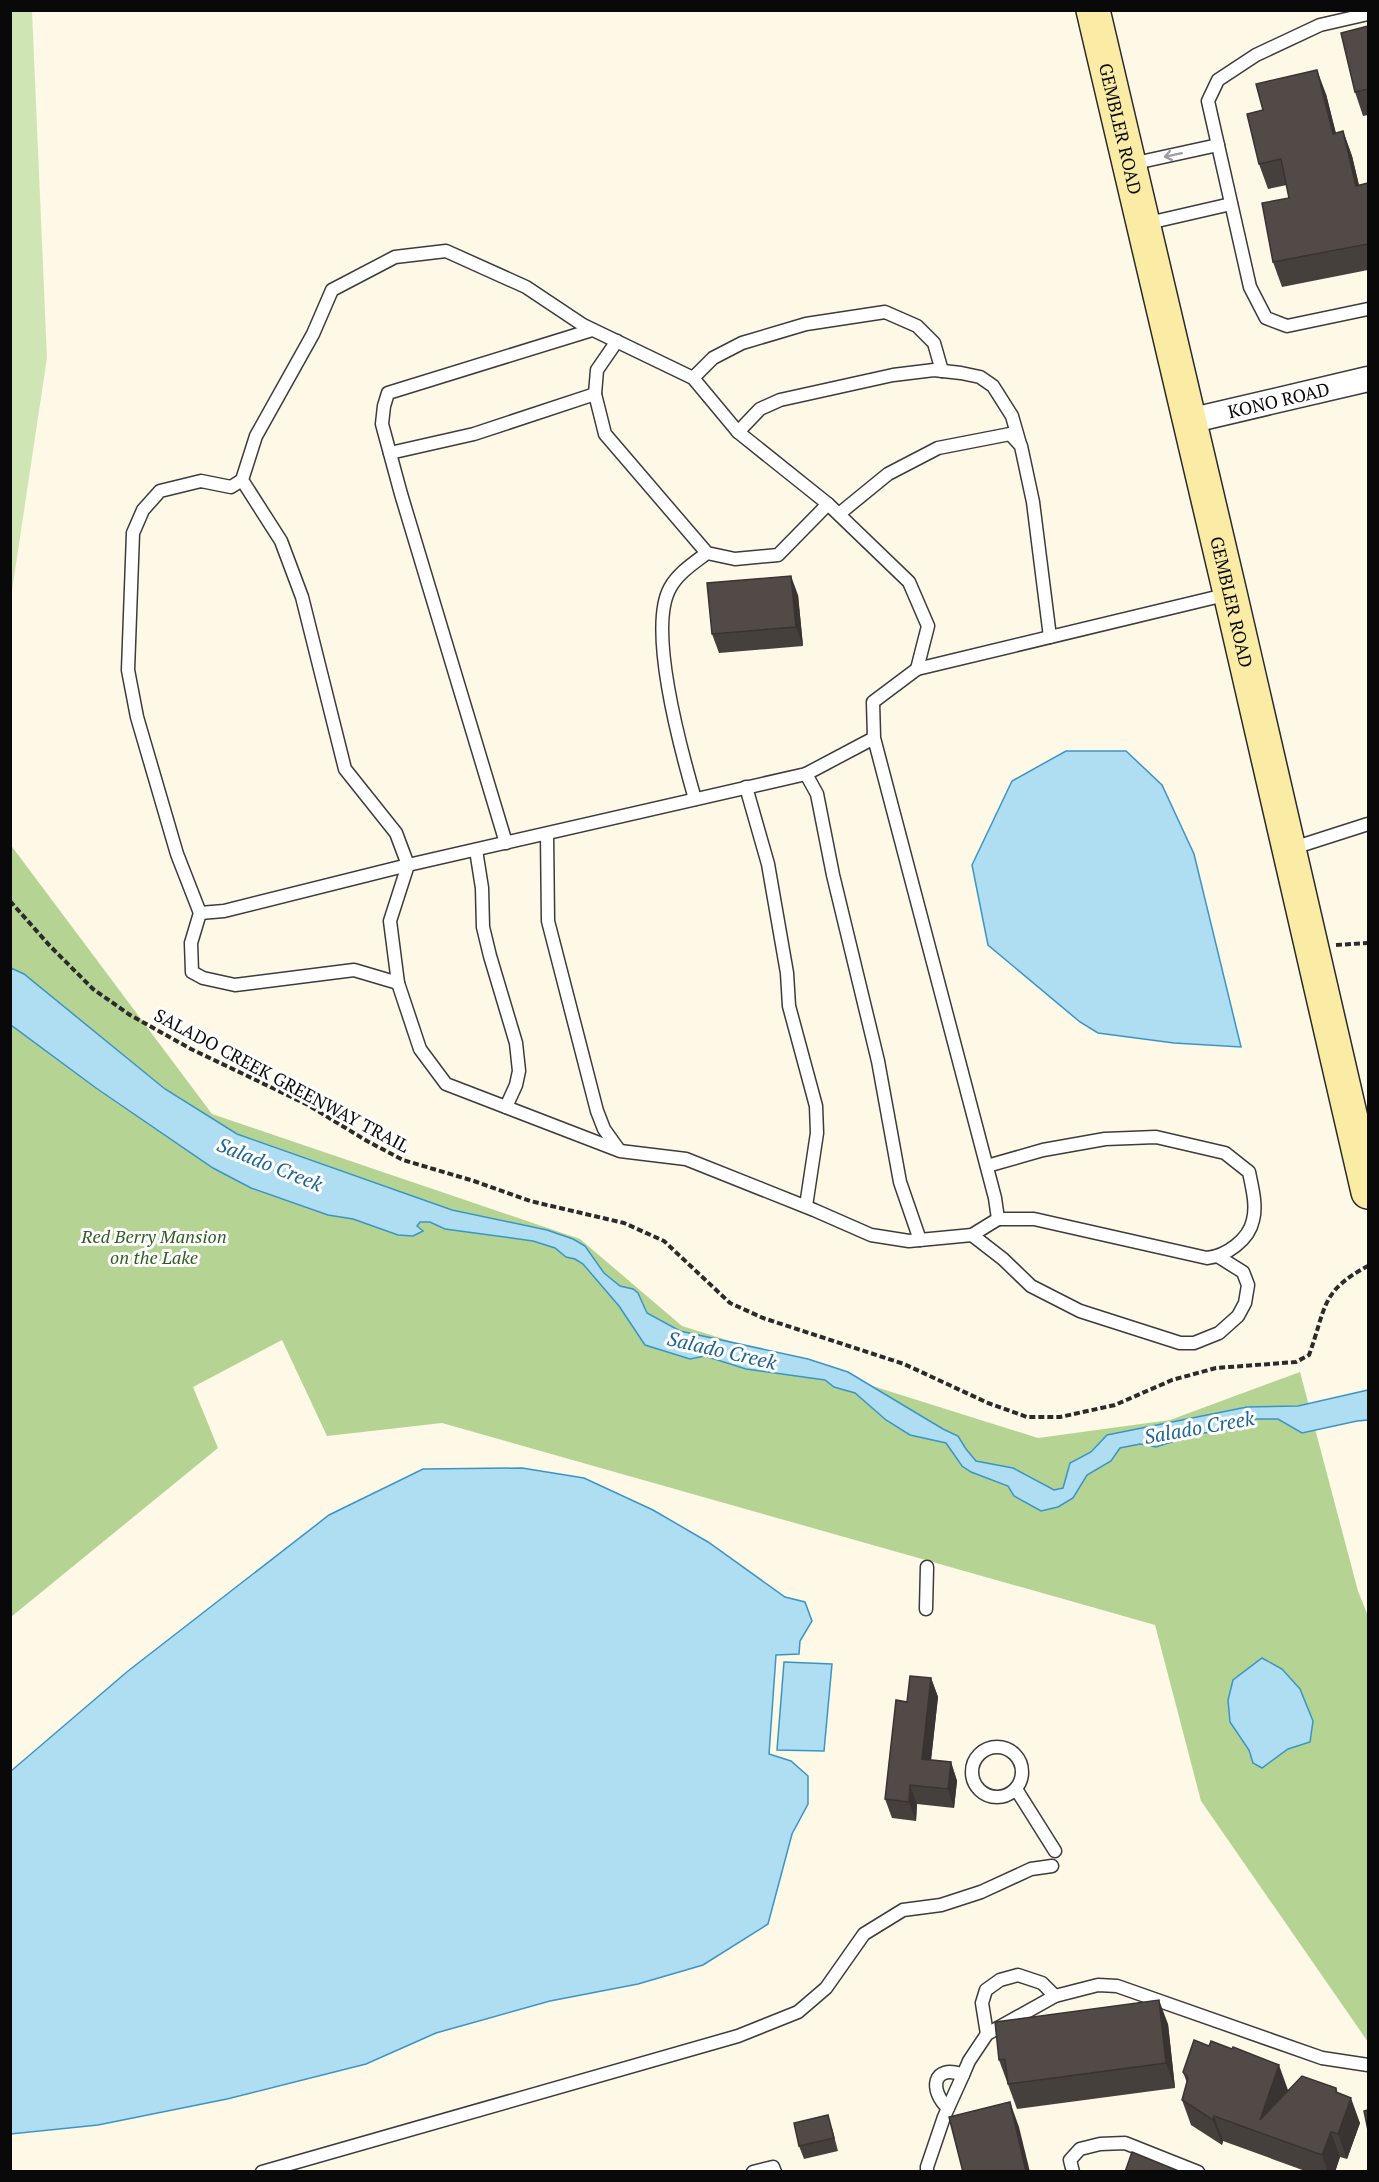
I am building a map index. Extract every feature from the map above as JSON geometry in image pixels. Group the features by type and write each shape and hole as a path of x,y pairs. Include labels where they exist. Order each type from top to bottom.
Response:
{"main road":[{"name":"GEMBLER ROAD","path":"1093,10 1368,1192"}],"street":[{"name":"KONO ROAD","path":"1189,421 1368,380"}],"lane":[{"path":"1368,14 1320,25 1256,55 1218,80 1208,101 1250,287 1266,318 1287,326 1368,309"},
{"path":"1129,165 1218,145"},
{"path":"1142,224 1231,204"},
{"path":"398,983 354,970 235,985 203,978 192,972 191,943 200,913 177,854 137,717 128,670 133,533 143,510 160,491 201,481 231,487 242,480 256,436 313,334 332,290 395,257 446,251 526,287 592,330 693,378 738,432 828,504 909,582 928,626 917,669"},
{"path":"693,378 713,358 742,343 806,324 885,312 917,326 934,343 942,371"},
{"path":"506,843 390,453 382,424 384,406 388,393 592,330"},
{"path":"617,341 597,370 595,394 605,434 707,553 735,559 778,555 828,504"},
{"path":"738,432 760,409 780,400 893,375 942,371 980,377 993,386 1012,416 1021,446 1033,502 1050,637"},
{"path":"390,453 474,434 595,394"},
{"path":"839,514 888,474 938,448 1010,435 1021,446"},
{"path":"242,480 281,541 302,597 345,769 396,833 408,866 390,921 398,983 420,1049 446,1084 620,1151 686,1159 806,1206 871,1235 909,1241 972,1235 998,1219 1034,1219 1207,1258 1219,1257 1241,1242 1253,1221 1253,1196 1249,1172 1225,1153 1156,1137 1105,1139 1042,1150 987,1166"},
{"path":"695,799 679,744 663,655 664,608 670,588 685,571 707,553"},
{"path":"998,1219 987,1166 874,738 873,702 917,669 1230,593"},
{"path":"200,913 224,911 806,774 874,738"},
{"path":"806,774 818,794 833,875 878,1061 900,1182 920,1240"},
{"path":"746,787 768,864 787,973 789,1006 816,1106 817,1133 806,1206"},
{"path":"1289,850 1368,824"},
{"path":"546,834 548,921 597,1111 604,1129 620,1151"},
{"path":"476,850 482,888 483,927 513,1034 519,1071 516,1085 506,1107"},
{"path":"972,1235 1004,1259 1031,1286 1080,1311 1180,1343 1194,1343 1219,1333 1238,1316 1245,1303 1248,1285 1243,1272 1219,1257"},
{"path":"926,1609 927,1567"},
{"path":"997,1746 1013,1751 1022,1766 1021,1782 1016,1789 1002,1797 994,1797 979,1790 972,1775 972,1767 981,1752 997,1746"},
{"path":"1016,1789 1055,1851"},
{"path":"262,2172 738,2036 798,2012 826,1988 864,1934 903,1910 941,1905 981,1892 1031,1869 1052,1866"},
{"path":"987,2034 982,2003 986,1990 1000,1980 1018,1975 1042,1983 1055,1996"},
{"path":"927,2172 948,2109 963,2075 987,2034 1055,1996 1098,1986 1116,1986 1322,2058 1368,2065"},
{"path":"948,2109 936,2092 937,2080 939,2076 947,2072 963,2075"},
{"path":"1073,2172 1070,2160 1080,2149 1100,2144 1125,2143 1198,2172"},
{"path":"753,2172 773,2167 775,2172"}],"path":[{"name":"SALADO CREEK GREENWAY TRAIL","path":"10,901 93,989 129,1015 191,1049 308,1105 403,1160 474,1181 530,1201 624,1223 664,1241 730,1303 763,1318 904,1364 988,1403 1027,1417 1060,1417 1115,1405 1172,1380 1216,1368 1296,1362 1309,1355 1324,1306 1336,1287 1348,1276 1368,1266"}],"green space":[{"path":"10,11 32,11 47,358 11,597"},
{"name":"Red Berry Mansion on the Lake","path":"10,844 212,1114 580,1239 682,1326 1038,1438 1170,1420 1300,1372 1358,1591 1368,1616 1368,2042 1201,1801 1155,1625 442,1423 327,1436 282,1340 193,1387 218,1448 11,1617"}],"water":[{"path":"1066,751 1126,751 1162,785 1194,854 1241,1047 1174,1043 1098,1033 1080,1022 988,945 972,865 1012,781"},
{"name":"Salado Creek","path":"11,968 24,974 165,1089 237,1134 452,1210 547,1230 573,1239 585,1246 604,1273 620,1286 633,1289 638,1293 647,1313 680,1331 808,1359 848,1372 958,1436 976,1461 1013,1468 1054,1490 1063,1488 1070,1463 1091,1452 1107,1435 1247,1407 1298,1406 1368,1390 1368,1420 1302,1433 1278,1419 1256,1419 1232,1429 1197,1434 1156,1447 1140,1444 1120,1448 1111,1461 1087,1475 1073,1498 1058,1507 1041,1511 1014,1496 1008,1486 971,1472 962,1466 946,1443 910,1435 886,1420 855,1393 834,1387 825,1380 746,1369 705,1356 690,1359 645,1345 619,1306 583,1264 566,1257 555,1248 533,1241 445,1229 430,1222 420,1222 417,1226 423,1231 413,1236 398,1235 353,1219 328,1215 251,1188 213,1168 96,1088 11,1025"},
{"path":"522,1468 584,1478 653,1510 708,1542 785,1597 805,1602 812,1621 800,1641 799,1654 776,1655 769,1754 791,1761 808,1776 808,1804 792,1834 768,1924 703,1965 638,1984 550,2001 436,2033 366,2064 227,2099 98,2125 11,2134 11,1771 128,1671 329,1515 423,1469"},
{"path":"1262,1658 1282,1669 1300,1689 1313,1721 1310,1742 1288,1749 1262,1768 1253,1763 1249,1750 1230,1722 1228,1700 1233,1680"},
{"path":"784,1662 832,1664 824,1751 777,1750"}],"building":[{"path":"1368,26 1368,89 1355,92 1341,33"},
{"path":"1317,70 1333,134 1343,131 1356,186 1368,183 1368,244 1273,262 1262,203 1289,198 1281,159 1259,164 1247,114 1263,110 1256,84"},
{"path":"791,576 796,627 712,634 707,583"},
{"path":"910,1676 931,1678 922,1759 951,1762 948,1789 910,1785 909,1802 885,1799 896,1700 907,1702"},
{"path":"1159,2000 1166,2063 1008,2084 1005,2059 999,2060 995,2022"},
{"path":"1194,2040 1209,2046 1211,2041 1232,2049 1233,2047 1279,2065 1260,2120 1302,2076 1336,2088 1336,2092 1351,2098 1338,2134 1331,2132 1322,2155 1214,2116 1213,2120 1182,2100 1188,2078 1183,2072"},
{"path":"1010,2102 1026,2172 963,2172 949,2117"},
{"path":"1368,2110 1368,2130 1364,2111"},
{"path":"828,2115 834,2138 799,2146 794,2123"},
{"path":"1132,2152 1181,2172 1125,2172"}]}
